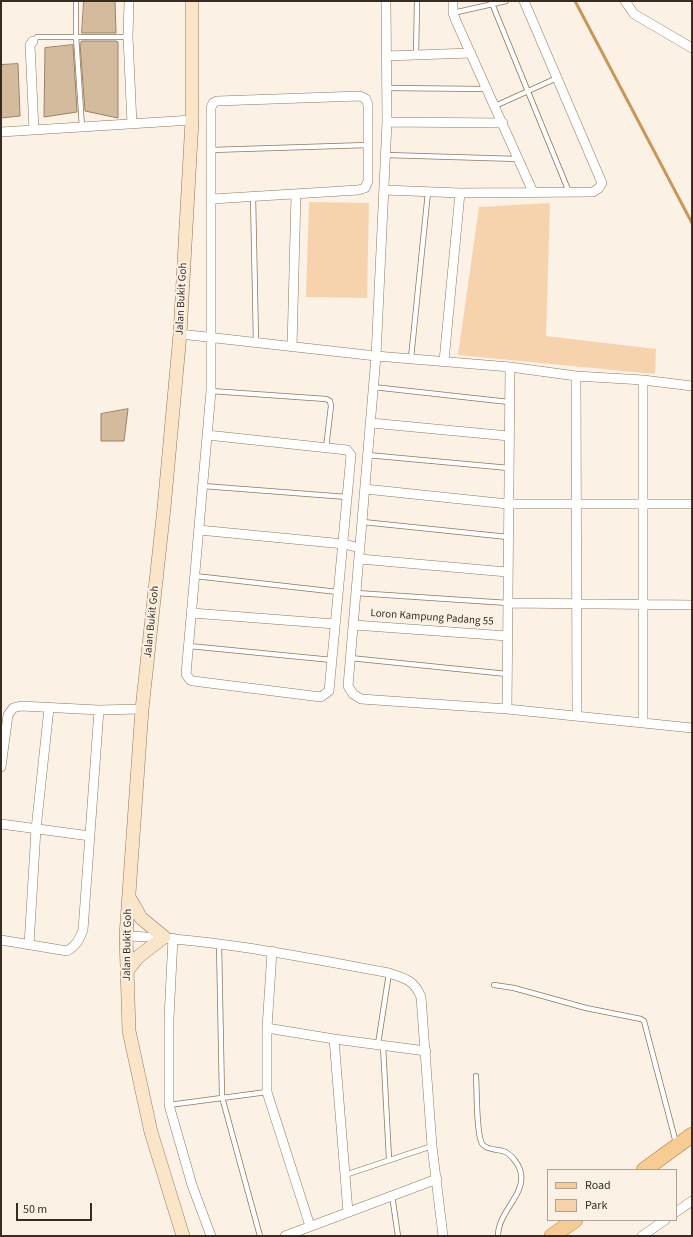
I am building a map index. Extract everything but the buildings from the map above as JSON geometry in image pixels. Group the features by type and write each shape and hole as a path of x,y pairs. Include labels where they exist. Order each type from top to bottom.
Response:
{"main road":[{"name":"Jalan Bukit Goh","path":"183,1236 151,1132 129,1031 126,936 142,709 165,500 180,334 192,120 192,1"},
{"path":"127,971 138,958 168,937 141,918 129,897"},
{"path":"645,1169 692,1135"},
{"path":"552,1236 573,1221"}],"street":[{"path":"129,1 128,37 132,124"},
{"path":"386,1 387,122 376,356 348,686 353,694 361,699 507,709 692,728"},
{"path":"453,1 453,13 533,192"},
{"path":"385,190 460,193 593,192 599,188 602,183 524,1"},
{"path":"625,1 634,14 692,48"},
{"path":"33,41 30,45 34,130"},
{"path":"387,56 471,53"},
{"path":"207,435 347,450 351,455 344,544 332,660 328,691 321,697 193,681 190,680 186,674 192,613 207,435 211,391 210,338 212,199 210,108 213,103 225,101 360,96 366,99 368,105 368,181 365,188 358,190 212,199"},
{"path":"1,132 192,120"},
{"path":"387,122 503,123"},
{"path":"444,361 460,193"},
{"path":"292,347 296,194"},
{"path":"180,334 376,356 510,367 576,376 644,380 692,386"},
{"path":"507,709 507,572 510,367"},
{"path":"576,376 577,716"},
{"path":"643,722 645,504 644,380"},
{"path":"371,423 509,436"},
{"path":"365,489 508,504 692,504"},
{"path":"199,530 344,544 360,548"},
{"path":"360,558 507,572"},
{"path":"508,603 643,606 692,605"},
{"path":"192,613 335,624"},
{"name":"Loron Kampung Padang 55","path":"354,625 507,636"},
{"path":"1,767 8,714 13,708 21,706 99,710 142,709"},
{"path":"29,945 36,829 48,708"},
{"path":"1,940 67,951 79,940 83,930 99,710"},
{"path":"1,824 90,836"},
{"path":"126,936 168,937 272,951 390,973 408,979 416,986 421,997 432,1146 443,1236"},
{"path":"168,937 169,1105 192,1185 211,1236"},
{"path":"272,951 267,1028 267,1092 310,1226"},
{"path":"267,1028 334,1039 426,1051"},
{"path":"334,1039 348,1212"},
{"path":"285,1236 436,1179"},
{"path":"677,1211 692,1201"},
{"path":"642,1236 664,1221"}],"lane":[{"path":"76,1 76,36 82,127"},
{"path":"416,1 416,55"},
{"path":"453,13 491,3 506,1"},
{"path":"491,3 569,192"},
{"path":"33,41 37,37 128,37"},
{"path":"495,106 558,78"},
{"path":"387,88 486,89"},
{"path":"211,150 368,145"},
{"path":"386,155 518,159"},
{"path":"411,358 428,192"},
{"path":"253,196 256,342"},
{"path":"373,387 509,402"},
{"path":"211,391 326,399 330,401 331,406 326,448"},
{"path":"367,455 509,468"},
{"path":"203,486 347,497"},
{"path":"363,522 508,537"},
{"path":"195,576 338,592"},
{"path":"356,593 508,603"},
{"path":"189,646 332,660"},
{"path":"350,658 507,674"},
{"path":"218,943 222,1097 260,1236"},
{"path":"389,1159 380,1045 390,973"},
{"path":"494,985 514,988 586,1008 644,1021 677,1146"},
{"path":"476,1076 478,1136 483,1145 492,1150 504,1151 514,1159 521,1174 521,1186 499,1223 498,1236"},
{"path":"169,1105 267,1092"},
{"path":"345,1175 389,1159 432,1146"},
{"path":"392,1195 398,1236"}],"green space":[{"path":"309,202 369,203 367,298 306,297"},
{"path":"550,203 546,336 656,349 655,374 458,355 479,207"}],"waterway":[{"path":"575,1 692,223"}]}
